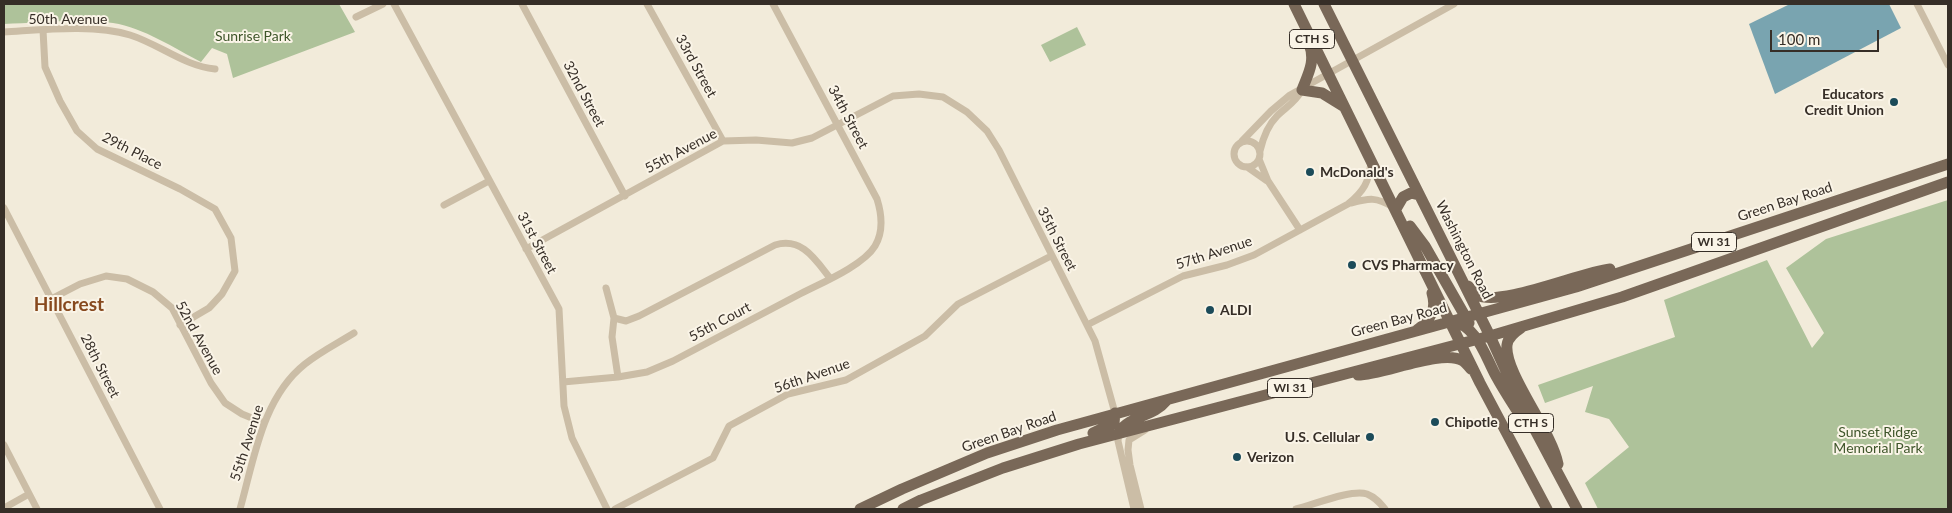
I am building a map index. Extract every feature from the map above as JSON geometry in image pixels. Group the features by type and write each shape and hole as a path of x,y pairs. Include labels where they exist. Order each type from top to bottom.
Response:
{"main road":[{"name":"CTH S","path":"1294,4 1480,383 1547,509"},
{"path":"1294,4 1300,25 1312,52 1311,67 1302,90 1325,94 1345,108"},
{"name":"Washington Road","path":"1324,4 1479,313 1518,400 1577,509"},
{"name":"Green Bay Road","path":"860,509 902,489 987,454 1115,413 1576,288 1948,164"},
{"name":"WI 31","path":"903,509 1003,468 1119,432 1490,336 1622,297 1948,182"},
{"path":"1419,195 1412,193 1403,197 1396,209 1425,246 1464,317 1472,327 1490,336"},
{"path":"1409,236 1435,304 1431,316 1414,331"},
{"path":"1460,276 1477,294 1486,297 1505,296 1606,270 1642,266"},
{"path":"1451,321 1461,324 1477,339 1500,384 1561,478"},
{"path":"1525,325 1511,336 1507,346 1508,354 1514,372 1553,447 1561,478"},
{"path":"1342,374 1374,374 1438,357 1447,357 1463,361 1480,383"},
{"path":"1119,432 1128,422 1156,410 1167,400"},
{"path":"1079,444 1091,434 1112,424 1115,420 1115,413"}],"street":[{"path":"356,17 383,4"},
{"name":"31st Street","path":"394,4 559,309 564,406 572,438 607,509"},
{"name":"32nd Street","path":"522,4 625,196"},
{"name":"33rd Street","path":"647,4 723,141"},
{"name":"34th Street","path":"773,4 877,198 882,215 881,234 875,247"},
{"path":"1268,181 1247,167 1239,165 1234,158 1235,146 1278,104 1328,72 1454,4"},
{"path":"1917,4 1948,65"},
{"name":"50th Avenue","path":"4,32 99,29 131,35 200,68 215,69"},
{"name":"29th Place","path":"43,30 45,67 77,131 97,149 180,189 214,209 231,238 236,271 222,294 208,308 180,325"},
{"path":"1247,167 1254,165 1260,155 1263,138 1276,116 1298,98 1302,90"},
{"name":"55th Avenue","path":"526,249 723,141 756,140 792,143 812,138 893,96 919,94 943,97"},
{"name":"35th Street","path":"943,97 967,112 987,132 999,150 1095,341 1115,413"},
{"path":"1242,141 1253,142 1260,155 1268,181 1300,230"},
{"name":"57th Avenue","path":"1087,325 1183,276 1243,260 1348,204 1361,194 1369,177 1371,158"},
{"path":"444,205 489,181"},
{"name":"57th Avenue","path":"1348,204 1369,198 1376,199 1396,209"},
{"name":"28th Street","path":"4,208 160,509"},
{"path":"614,318 626,321 639,316 720,272 774,245 784,243 803,247 830,278"},
{"name":"55th Court","path":"563,382 618,377 647,372 673,361 864,259 875,247"},
{"name":"56th Avenue","path":"615,509 712,458 729,426 788,394 846,380 925,336 958,304 1051,256"},
{"name":"52nd Avenue","path":"51,299 80,284 106,276 127,279 153,292 172,308 210,383 225,403 242,414 264,423"},
{"path":"606,288 614,318 612,336 618,377"},
{"name":"55th Avenue","path":"240,509 264,423 278,393 304,364 354,333"},
{"path":"1141,509 1130,465 1129,440 1153,424"},
{"path":"1119,432 1118,442 1134,509"},
{"path":"4,445 37,509"},
{"path":"4,508 29,494"},
{"path":"1296,509 1353,494 1366,494 1378,500 1385,509"}],"green space":[{"name":"Sunrise Park","path":"4,4 339,4 355,32 233,78 227,54 212,48 201,62 136,29 113,23 73,21 4,24"},
{"path":"1077,27 1086,45 1050,62 1041,45"},
{"name":"Sunset Ridge Memorial Park","path":"1948,200 1948,509 1598,509 1585,483 1629,447 1609,419 1585,412 1593,386 1545,403 1538,385 1675,337 1664,300 1767,260 1812,348 1824,333 1786,268 1826,239"}],"water":[{"path":"1790,4 1889,4 1901,28 1775,94 1749,24"}],"place":[{"name":"Educators Credit Union","path":"1894,102"},
{"name":"McDonald's","path":"1310,172"},
{"name":"CVS Pharmacy","path":"1352,265"},
{"name":"ALDI","path":"1210,310"},
{"name":"Chipotle","path":"1435,422"},
{"name":"U.S. Cellular","path":"1370,437"},
{"name":"Verizon","path":"1237,457"}],"district":[{"name":"Hillcrest","path":"69,305"}]}
